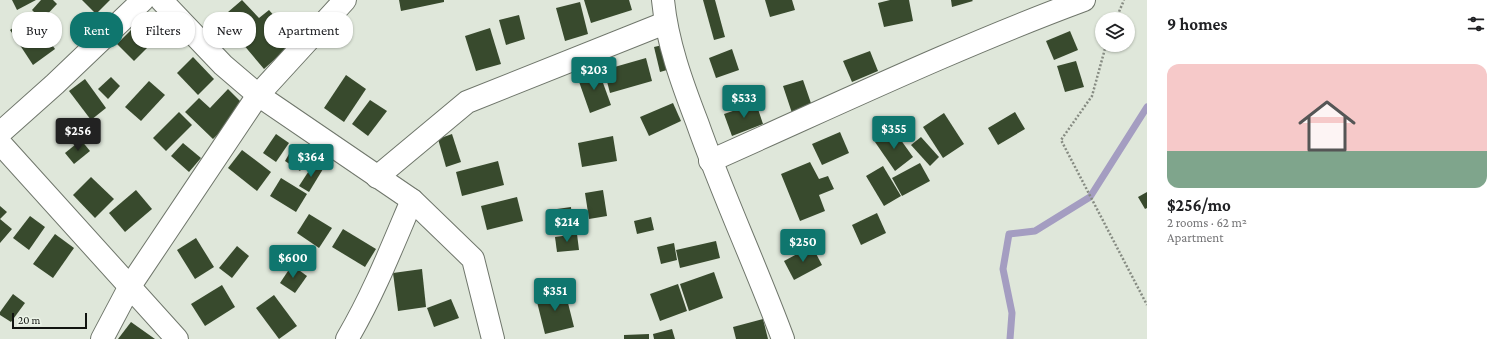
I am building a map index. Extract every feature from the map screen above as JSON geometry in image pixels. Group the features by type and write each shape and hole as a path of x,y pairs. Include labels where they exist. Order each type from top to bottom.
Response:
{"street":[{"path":"0,133 55,84 143,0"},
{"path":"161,0 223,65 258,95 412,200 473,259 494,339"},
{"path":"102,339 130,286 258,95 345,0"},
{"path":"663,0 665,23 683,84 710,161 783,339"},
{"path":"710,161 970,45 1019,24 1084,0"},
{"path":"378,177 467,102 665,23"},
{"path":"0,143 177,339"},
{"path":"347,339 369,296 412,200"}],"path":[{"path":"1119,12 1124,0"},
{"path":"1104,52 1092,96 1061,140 1147,305"}],"building":[{"path":"12,0 36,0 17,10"},
{"path":"41,0 53,0 57,4 50,12 34,12 32,10"},
{"path":"82,0 110,0 98,12 94,12"},
{"path":"242,0 253,12 228,12"},
{"path":"399,0 444,0 444,2 401,11"},
{"path":"584,0 629,0 632,10 591,23"},
{"path":"703,0 715,0 725,37 714,40"},
{"path":"765,0 792,0 795,10 770,17"},
{"path":"890,0 909,0 913,21 884,27 878,3"},
{"path":"951,0 972,0 973,1 952,7"},
{"path":"580,2 588,34 565,41 556,8"},
{"path":"264,14 264,48 286,49 264,69 246,48 256,48 256,15 259,18"},
{"path":"519,15 525,39 506,45 499,20"},
{"path":"490,28 501,64 476,71 465,36"},
{"path":"131,30 131,48 147,48 134,61 121,48 123,48 123,38"},
{"path":"1070,31 1078,50 1054,60 1046,41"},
{"path":"667,44 674,68 660,72 654,47"},
{"path":"22,48 54,48 55,49 33,65"},
{"path":"732,49 739,70 716,78 709,58"},
{"path":"870,51 878,71 852,82 843,61"},
{"path":"193,57 214,79 198,95 177,73"},
{"path":"646,58 652,81 610,93 604,70"},
{"path":"1076,61 1084,87 1065,92 1057,66"},
{"path":"598,69 611,105 590,113 577,76"},
{"path":"346,75 366,89 344,122 324,108"},
{"path":"111,77 120,86 108,99 98,89"},
{"path":"85,79 106,108 91,120 69,91"},
{"path":"803,80 813,109 793,116 783,86"},
{"path":"149,81 165,95 141,121 125,107"},
{"path":"228,89 246,107 213,139 185,112 199,98 210,108"},
{"path":"370,100 387,111 368,136 352,124"},
{"path":"673,103 681,121 649,136 640,117"},
{"path":"756,103 763,124 732,136 724,114"},
{"path":"179,112 192,125 166,151 153,138"},
{"path":"1015,112 1025,129 998,145 988,128"},
{"path":"944,113 964,144 943,158 923,127"},
{"path":"893,129 913,157 895,171 875,142"},
{"path":"840,132 849,153 822,165 812,144"},
{"path":"276,134 289,143 276,162 263,153"},
{"path":"452,134 461,162 446,167 438,139"},
{"path":"613,136 617,161 582,167 578,143"},
{"path":"921,137 939,157 930,166 911,145"},
{"path":"81,140 90,151 74,164 65,153"},
{"path":"183,143 201,158 189,172 171,156"},
{"path":"293,147 309,158 300,171 285,161"},
{"path":"242,150 271,172 257,191 228,168"},
{"path":"498,161 504,185 462,196 456,172"},
{"path":"810,162 819,179 828,176 834,189 819,195 825,211 800,221 781,174"},
{"path":"314,163 323,169 309,192 299,186"},
{"path":"920,163 930,181 902,196 892,178"},
{"path":"883,166 901,196 884,206 866,176"},
{"path":"91,177 114,199 95,218 73,195"},
{"path":"281,178 307,194 296,212 270,196"},
{"path":"136,190 152,209 125,232 109,213"},
{"path":"603,190 607,216 589,219 585,193"},
{"path":"1147,192 1147,208 1145,209 1138,197"},
{"path":"517,197 523,221 487,230 481,206"},
{"path":"0,206 7,212 0,219"},
{"path":"571,207 572,221 551,223 550,210"},
{"path":"877,213 886,233 861,245 852,225"},
{"path":"309,214 332,228 319,248 297,233"},
{"path":"30,216 45,227 29,250 13,238"},
{"path":"651,217 654,230 637,234 634,221"},
{"path":"0,219 12,229 0,243"},
{"path":"343,229 376,249 365,267 332,247"},
{"path":"55,234 74,248 53,278 33,264"},
{"path":"577,234 579,250 557,252 555,237"},
{"path":"196,238 214,267 195,279 177,250"},
{"path":"716,241 720,258 680,268 676,250"},
{"path":"674,243 677,260 661,264 657,247"},
{"path":"237,246 249,256 232,278 219,268"},
{"path":"812,246 822,265 794,280 784,261"},
{"path":"292,265 307,276 295,293 280,283"},
{"path":"422,269 426,307 398,311 393,273"},
{"path":"714,272 723,298 689,311 680,284"},
{"path":"678,284 687,311 660,321 650,294"},
{"path":"222,285 235,307 205,326 191,304"},
{"path":"565,291 574,327 545,334 536,298"},
{"path":"13,294 25,303 11,322 0,315 0,312"},
{"path":"274,295 297,326 279,339 256,308"},
{"path":"451,299 459,318 434,327 427,308"},
{"path":"763,319 768,339 736,339 733,327"},
{"path":"131,322 155,339 118,339"},
{"path":"672,329 675,339 654,339 653,334"},
{"path":"649,334 649,339 624,339 624,335"}],"waterway":[{"path":"1010,339 1012,313 1003,269 1009,234 1035,231 1090,197 1147,107"}]}
